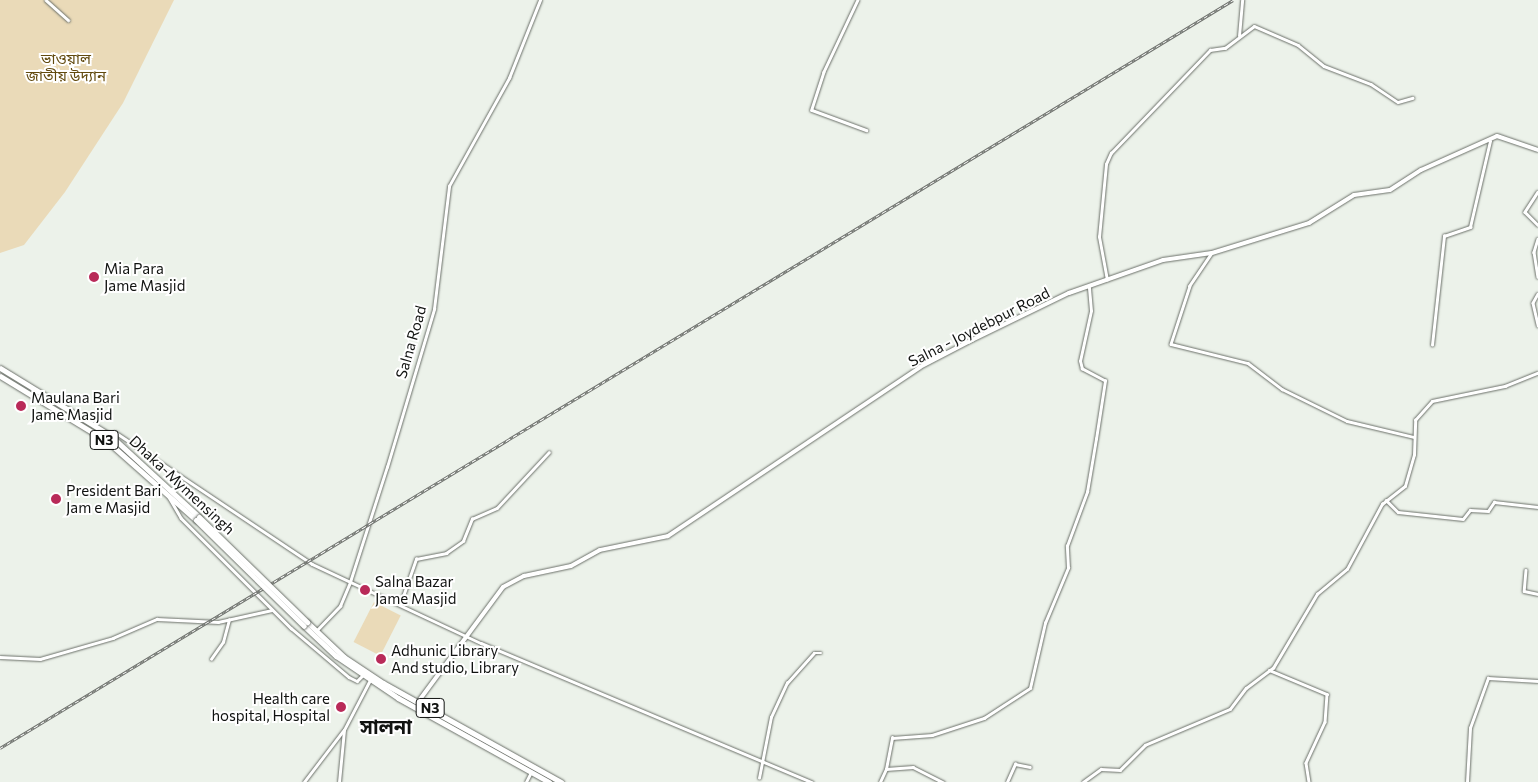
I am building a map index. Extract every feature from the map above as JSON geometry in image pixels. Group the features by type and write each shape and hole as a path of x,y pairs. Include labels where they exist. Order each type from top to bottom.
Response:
{"highway":[{"name":"Dhaka-Mymensingh","path":"0,368 111,436 306,624"},
{"name":"Dhaka-Mymensingh","path":"0,376 108,442 198,518"},
{"name":"N3","path":"306,624 344,657 418,702 561,782"},
{"name":"N3","path":"306,624 370,680 548,782"}],"main road":[{"name":"Salna - Joydebpur Road","path":"418,702 469,637 493,598 511,582 571,566 600,550 668,536 920,368 1089,287 1163,260 1212,254 1318,220 1354,196 1390,190 1421,170 1504,135 1538,150"}],"street":[{"path":"46,0 68,20"},
{"name":"Salna Road","path":"315,631 340,606 350,582 434,309 449,186 509,78 540,0"},
{"path":"858,0 824,72 812,110 866,130"},
{"path":"1239,36 1242,0"},
{"path":"1107,280 1099,238 1106,164 1111,153 1208,52 1225,48 1254,26 1262,28 1398,102 1412,98"},
{"path":"1432,345 1444,236 1470,228 1490,141"},
{"path":"1538,192 1525,212 1538,225"},
{"path":"1538,239 1534,252 1538,277"},
{"path":"1212,254 1190,286 1171,344 1248,363 1282,389 1347,421 1414,437"},
{"path":"880,782 886,769 892,738 932,735 984,718 1030,688 1045,624 1068,568 1067,546 1087,492 1105,381 1082,369 1080,361 1091,311 1089,287"},
{"path":"1538,294 1532,303 1538,325"},
{"path":"1084,782 1101,769 1120,770 1145,745 1230,709 1269,670 1317,594 1347,569 1363,533 1386,500 1409,478 1416,420 1435,398 1505,386 1538,373"},
{"path":"115,432 312,564 469,637 812,782"},
{"path":"400,605 416,559 446,553 462,541 472,519 497,508 525,476 542,464 549,452"},
{"path":"170,493 181,518 272,610 332,664 355,680 363,675"},
{"path":"1386,500 1398,512 1463,519 1470,510 1488,511 1494,502 1538,507"},
{"path":"1526,570 1524,591 1538,594"},
{"path":"0,657 40,659 113,638 157,619 229,620 272,610"},
{"path":"211,659 223,642 229,620"},
{"path":"759,778 772,717 787,682 814,653 820,653"},
{"path":"1269,670 1327,694 1325,722 1306,763 1309,782"},
{"path":"1467,782 1470,728 1488,678 1538,681"},
{"path":"304,782 344,730 370,680"},
{"path":"339,782 344,730"},
{"path":"1007,782 1015,764 1030,768"},
{"path":"886,769 913,767 943,782"},
{"path":"526,782 531,772"}],"green space":[{"name":"ভাওয়াল জাতীয় উদ্যান","path":"0,0 174,0 123,103 65,192 24,245 0,253"},
{"path":"374,602 401,616 380,656 354,642"}],"railway":[{"path":"0,748 1233,0"}],"place":[{"name":"Mia Para Jame Masjid","path":"94,277"},
{"name":"Maulana Bari Jame Masjid","path":"21,406"},
{"name":"President Bari Jam e Masjid","path":"56,499"},
{"name":"Salna Bazar Jame Masjid","path":"365,590"},
{"name":"Adhunic Library And studio, Library","path":"381,659"},
{"name":"Health care hospital, Hospital","path":"341,707"}],"district":[{"name":"সালনা","path":"386,726"}]}
